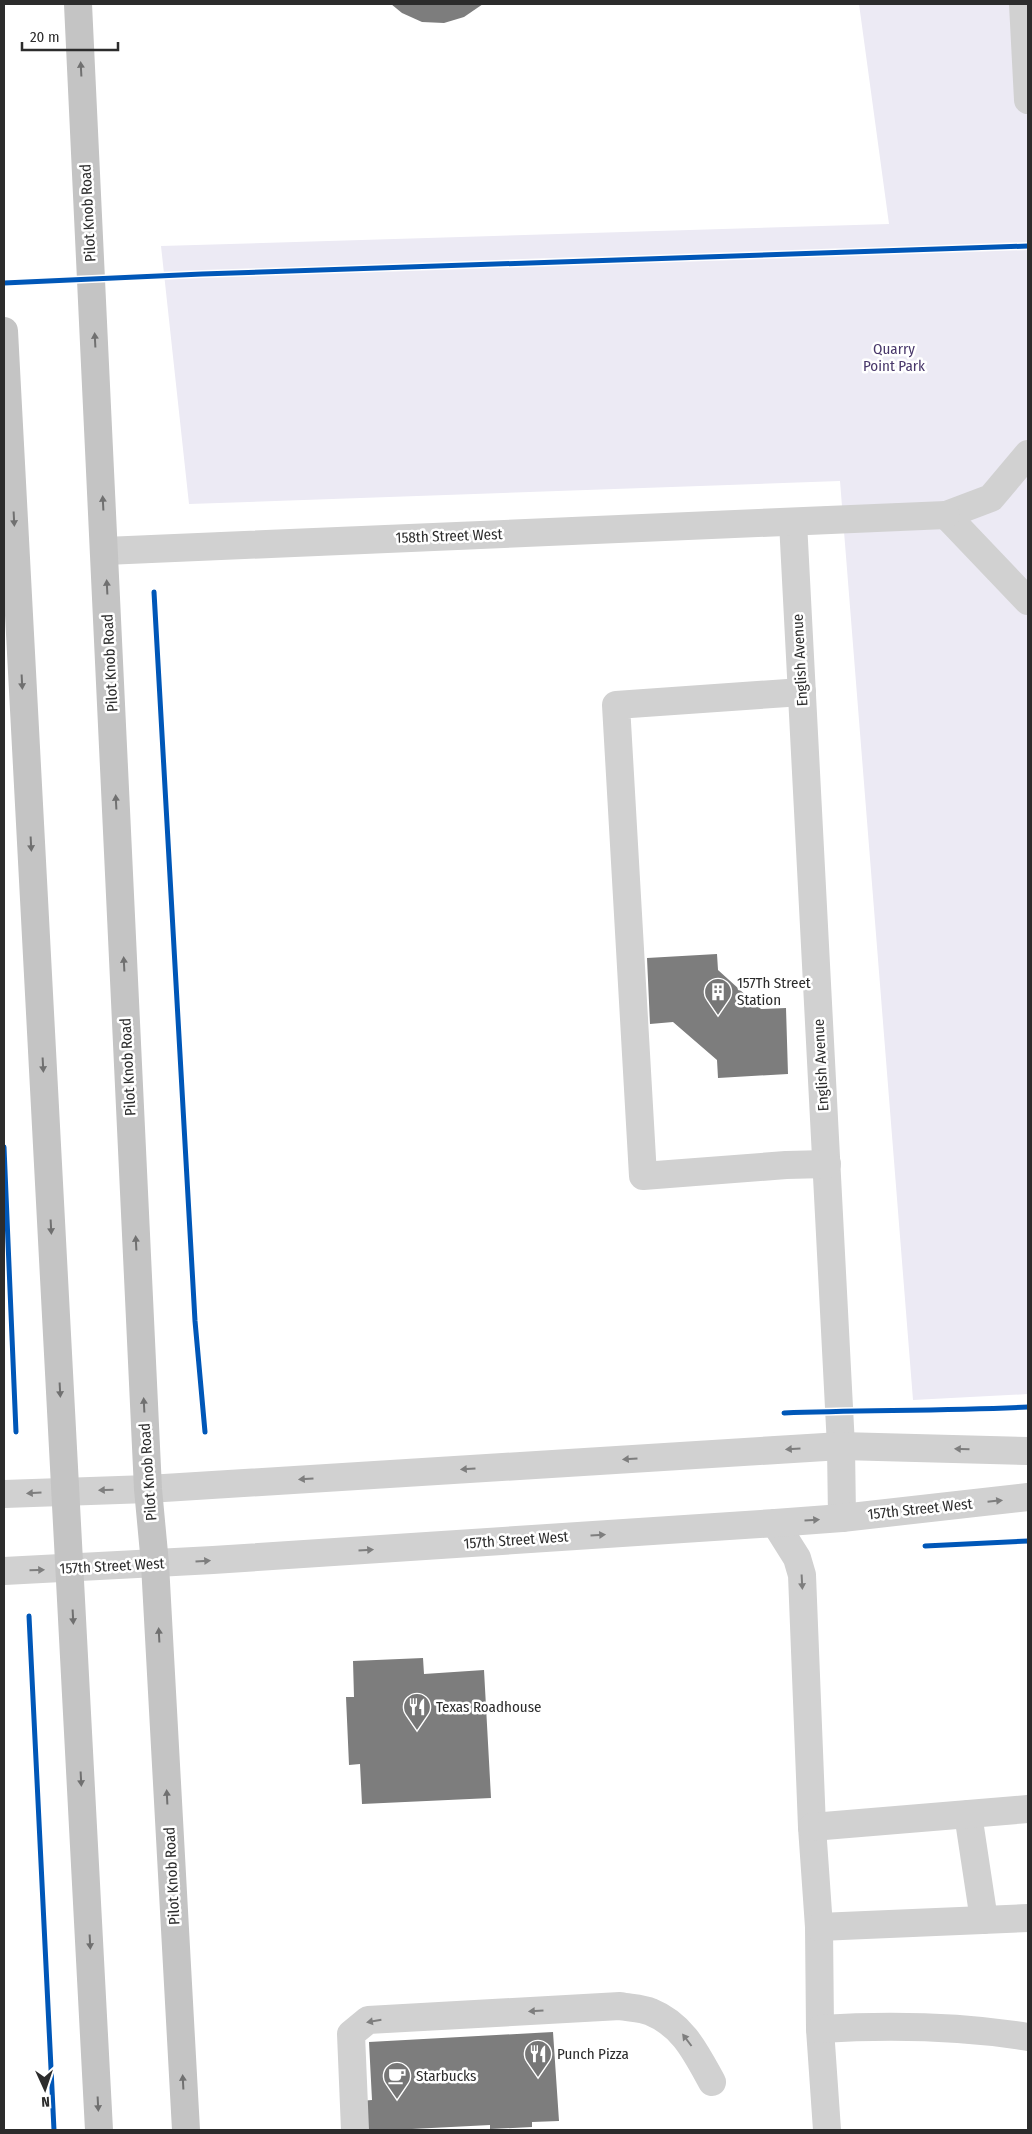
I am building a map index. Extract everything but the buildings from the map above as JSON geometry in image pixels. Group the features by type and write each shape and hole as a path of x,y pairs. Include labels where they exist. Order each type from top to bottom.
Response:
{"main road":[{"name":"Pilot Knob Road","path":"78,4 148,1489 155,1564 186,2130"},
{"path":"4,331 99,2130"}],"street":[{"path":"1023,4 1028,100"},
{"name":"158th Street West","path":"105,551 946,515 990,498 1028,454"},
{"path":"946,515 1028,601"},
{"name":"English Avenue","path":"793,522 841,1446 842,1518"},
{"path":"802,692 616,705 643,1176 786,1165 826,1164"},
{"path":"4,1494 148,1489 841,1446 1028,1451"},
{"name":"157th Street West","path":"4,1571 155,1564 775,1523 842,1518 1028,1497"},
{"path":"775,1523 797,1558 802,1575 812,1827 819,1928 820,2029 827,2130"},
{"path":"812,1827 1028,1809"},
{"path":"968,1814 984,1920"},
{"path":"819,1928 1028,1918"},
{"path":"355,2130 351,2034 368,2020 620,2006 650,2012 673,2024 688,2039 712,2082"},
{"path":"820,2029 860,2026 988,2030 1028,2037"}],"green space":[{"name":"Quarry Point Park","path":"859,4 1028,4 1028,1394 913,1400 840,481 189,504 161,246 889,224"}],"cycle path":[{"path":"4,283 202,274 1028,246"},
{"path":"154,592 195,1321 205,1432"},
{"path":"4,1147 16,1432"},
{"path":"784,1413 1028,1407"},
{"path":"925,1546 1028,1541"},
{"path":"29,1616 54,2130"}],"place":[{"name":"157Th Street Station","path":"718,1016"},
{"name":"Texas Roadhouse","path":"417,1731"},
{"name":"Punch Pizza","path":"538,2078"},
{"name":"Starbucks","path":"397,2100"}]}
